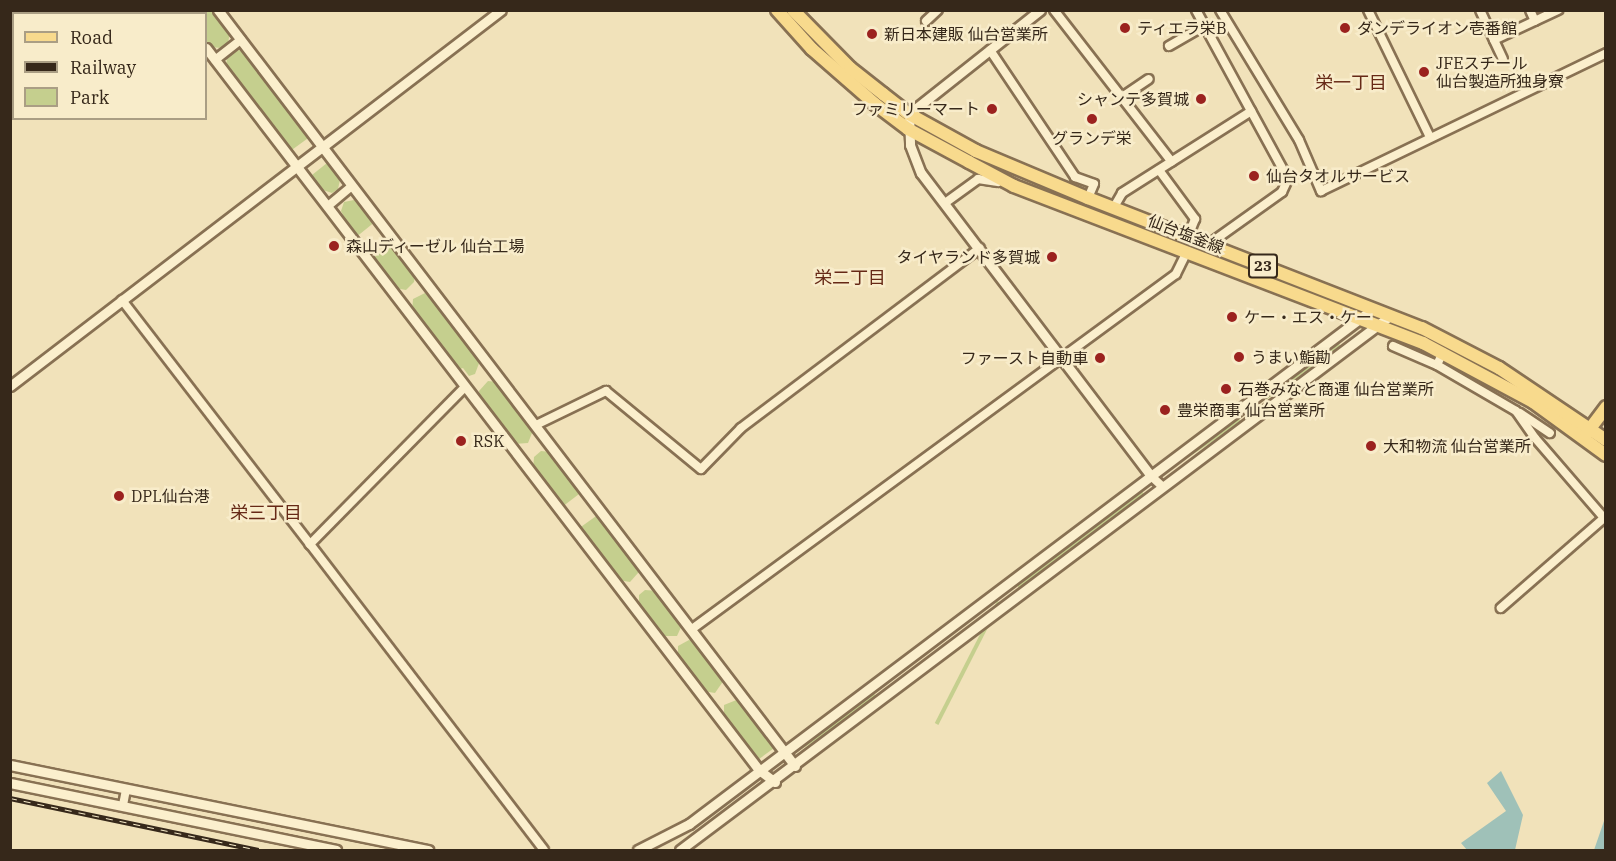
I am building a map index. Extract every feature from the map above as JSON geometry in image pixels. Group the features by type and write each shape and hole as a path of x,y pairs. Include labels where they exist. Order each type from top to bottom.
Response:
{"main road":[{"name":"仙台塩釜線","path":"777,10 843,78 908,129 1014,186 1187,251 1443,352 1587,433 1605,440"},
{"name":"仙台塩釜線","path":"793,10 850,68 909,114 976,151 1088,198 1390,316 1499,368 1587,433 1605,455"},
{"path":"1587,433 1605,407"}],"street":[{"path":"218,10 795,766"},
{"path":"10,387 501,10"},
{"path":"926,21 939,10"},
{"path":"1040,10 909,114 908,129 914,160 1150,475 1163,487"},
{"path":"1054,10 1172,162"},
{"path":"1196,10 1286,172 1287,186 1209,244"},
{"path":"1220,10 1299,140 1321,191 1605,53"},
{"path":"1368,10 1430,137"},
{"path":"1480,10 1503,58"},
{"path":"1530,10 1535,21"},
{"path":"1494,40 1558,10"},
{"path":"1169,46 1203,26"},
{"path":"215,60 241,40"},
{"path":"207,49 759,770 776,782"},
{"path":"990,50 1075,177 1094,184 1088,198"},
{"path":"1122,98 1149,79"},
{"path":"1114,207 1122,193 1251,111"},
{"path":"1159,170 1195,219 1188,236"},
{"path":"945,203 978,179 1014,186"},
{"path":"328,206 352,186"},
{"path":"536,425 606,391 701,469 741,428 980,248"},
{"path":"692,629 1176,274 1187,251"},
{"path":"122,300 544,850"},
{"path":"638,850 689,824 1371,310"},
{"path":"680,850 776,782 1390,316"},
{"path":"1393,345 1437,365 1550,433"},
{"path":"1437,365 1443,352"},
{"path":"310,544 465,387"},
{"path":"1241,407 1251,420"},
{"path":"1501,608 1604,518 1535,438 1516,411"},
{"path":"10,765 428,850"},
{"path":"10,783 336,850"},
{"path":"123,805 126,789"}],"green space":[{"path":"181,11 214,11 230,31 228,44 221,48 210,47 207,43 207,12"},
{"path":"239,50 247,53 311,136 289,152 226,69 227,56"},
{"path":"327,163 340,180 338,189 332,193 323,190 312,175"},
{"path":"354,200 376,221 355,238 341,211 344,202"},
{"path":"392,243 415,273 414,282 406,290 395,288 372,259"},
{"path":"425,293 481,358 475,374 469,376 463,368 457,370 412,312 413,299"},
{"path":"1337,342 1341,346 1266,400 1267,396"},
{"path":"488,381 497,382 534,428 528,443 514,444 480,400 479,391"},
{"path":"1238,418 1242,422 1163,474 1186,453"},
{"path":"541,451 550,452 583,491 562,507 533,470 534,457"},
{"path":"1141,488 1144,495 1023,588 1018,587 1018,580"},
{"path":"599,514 638,565 638,573 630,582 618,580 578,529"},
{"path":"645,590 658,591 682,625 677,636 662,636 639,608 639,595"},
{"path":"997,601 1001,603 938,725 935,723"},
{"path":"689,640 697,642 724,680 715,693 703,691 678,659 678,646"},
{"path":"871,692 877,696 843,724 795,753"},
{"path":"739,699 777,746 759,759 724,718 724,705"}],"water":[{"path":"1501,771 1523,815 1515,850 1467,850 1461,843 1506,811 1487,783"},
{"path":"1605,818 1605,850 1594,850"}],"railway":[{"path":"10,798 259,850"}],"place":[{"name":"ティエラ栄B","path":"1125,28"},
{"name":"ダンデライオン壱番館","path":"1345,28"},
{"name":"新日本建販 仙台営業所","path":"872,34"},
{"name":"JFEスチール 仙台製造所独身寮","path":"1424,72"},
{"name":"シャンテ多賀城","path":"1201,99"},
{"name":"ファミリーマート","path":"992,109"},
{"name":"グランデ栄","path":"1092,119"},
{"name":"仙台タオルサービス","path":"1254,176"},
{"name":"森山ディーゼル 仙台工場","path":"334,246"},
{"name":"タイヤランド多賀城","path":"1052,257"},
{"name":"ケー・エス・ケー","path":"1232,317"},
{"name":"うまい鮨勘","path":"1239,357"},
{"name":"ファースト自動車","path":"1100,358"},
{"name":"石巻みなと商運 仙台営業所","path":"1226,389"},
{"name":"豊栄商事 仙台営業所","path":"1165,410"},
{"name":"RSK","path":"461,441"},
{"name":"大和物流 仙台営業所","path":"1371,446"},
{"name":"DPL仙台港","path":"119,496"}],"district":[{"name":"栄一丁目","path":"1351,83"},
{"name":"栄二丁目","path":"850,278"},
{"name":"栄三丁目","path":"266,513"}]}
